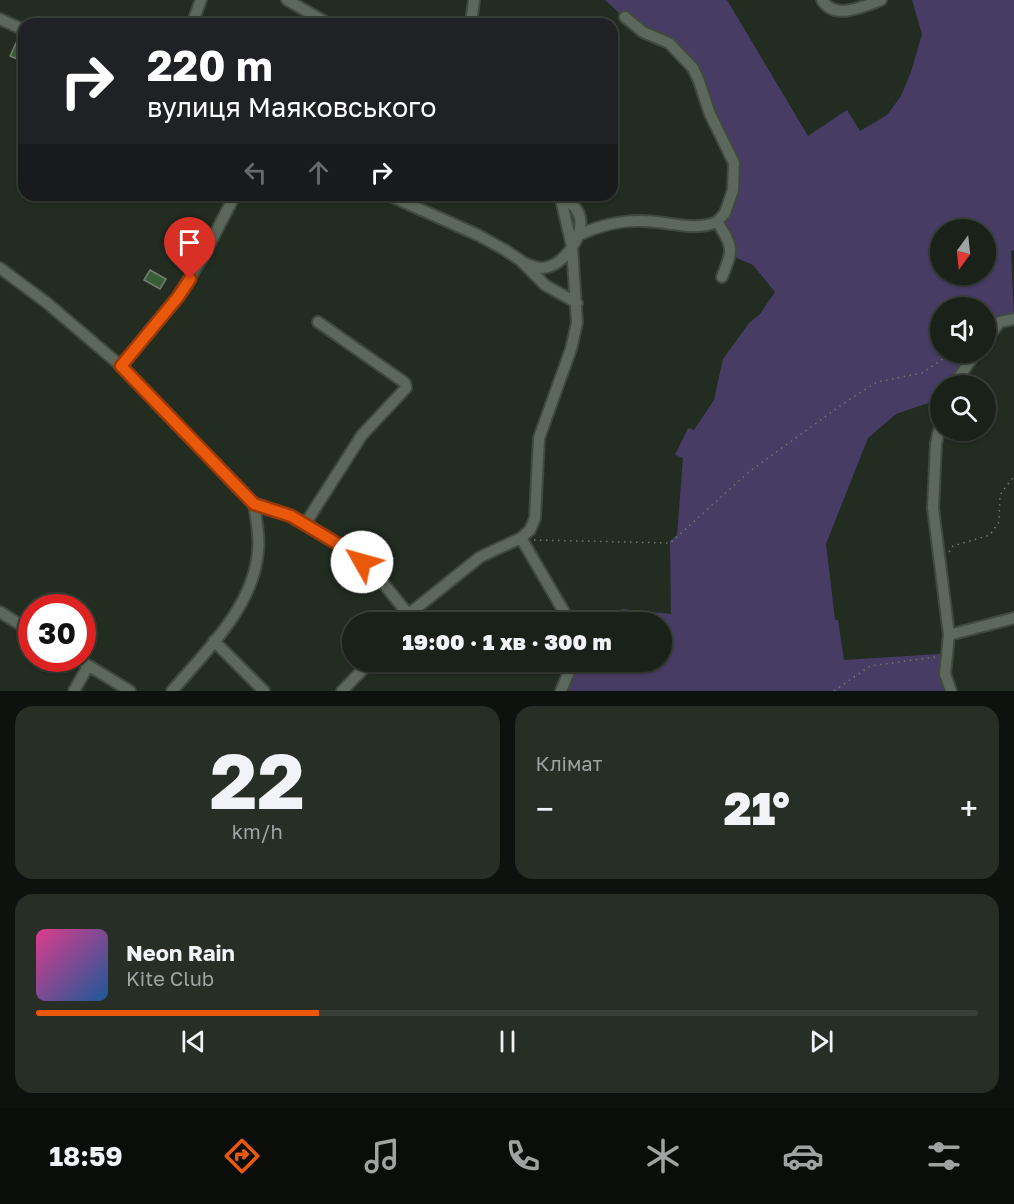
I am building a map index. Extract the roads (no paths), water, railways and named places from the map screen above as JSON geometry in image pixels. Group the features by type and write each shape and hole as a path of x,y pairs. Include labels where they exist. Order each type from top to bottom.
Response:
{"street":[{"path":"194,18 201,0"},
{"path":"287,0 318,18"},
{"path":"472,18 474,0"},
{"path":"822,0 829,8 841,11 881,0"},
{"path":"579,235 594,228 630,221 643,220 699,227 717,222 725,213 733,190 734,163 710,114 693,68 669,43 643,32 626,16"},
{"path":"0,19 18,27"},
{"path":"121,366 178,297 204,255 232,201"},
{"path":"402,201 478,235 523,263 545,285 577,303"},
{"path":"411,612 480,557 521,538 530,530 535,518 539,438 571,349 577,324 572,246 563,201"},
{"path":"523,263 539,268 548,267 564,257 572,246 579,235 581,219 568,201"},
{"path":"717,222 731,245 730,257 722,278"},
{"path":"0,268 121,366 254,504 291,516 343,547 379,578 406,612"},
{"path":"996,325 1014,319"},
{"path":"305,524 362,435 406,388 405,383 318,322"},
{"path":"937,441 933,508 949,635 945,655 945,674 951,691"},
{"path":"172,691 214,641 243,600 259,549 254,504"},
{"path":"521,538 564,612"},
{"path":"0,612 18,623"},
{"path":"949,635 1014,618"},
{"path":"214,641 264,691"},
{"path":"96,671 130,691"},
{"path":"74,691 85,672"},
{"path":"342,691 360,672"},
{"path":"561,691 569,672"}]}
